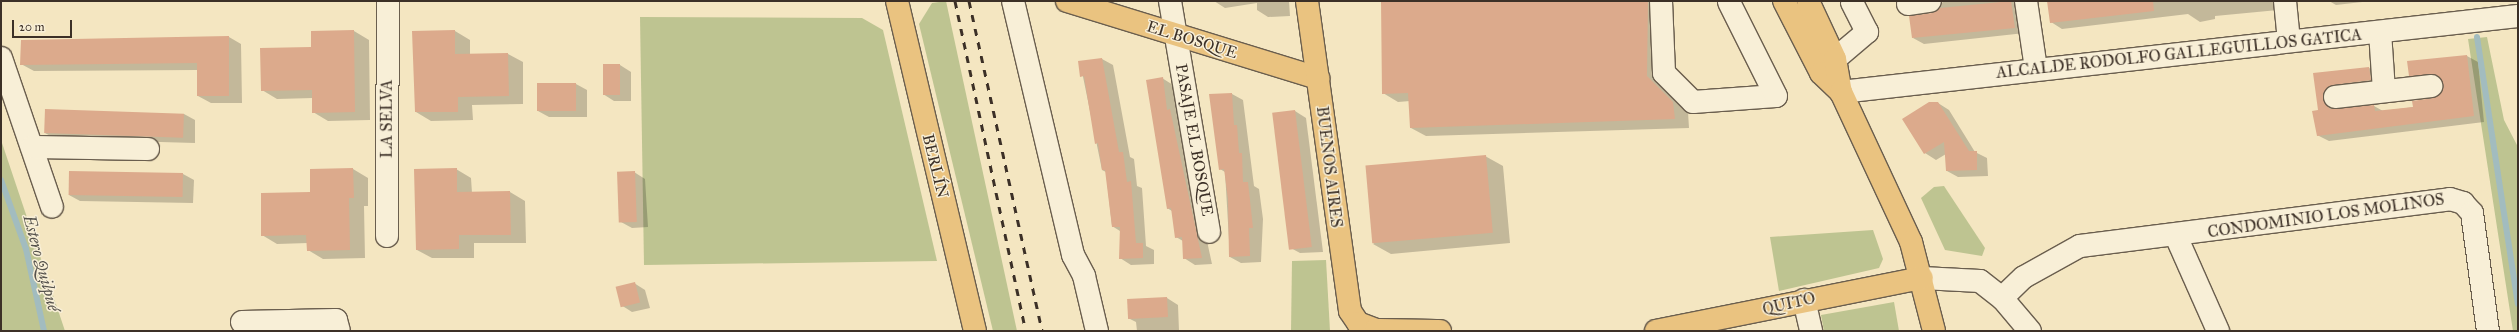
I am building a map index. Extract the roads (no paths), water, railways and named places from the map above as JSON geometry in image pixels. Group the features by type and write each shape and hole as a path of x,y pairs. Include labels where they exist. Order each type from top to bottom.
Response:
{"main road":[{"name":"BERLÍN","path":"897,1 975,331"},
{"name":"EL BOSQUE","path":"1067,1 1318,78"},
{"name":"BUENOS AIRES","path":"1307,1 1346,292 1357,327"},
{"path":"1784,1 1821,73 1840,92"},
{"path":"1808,1 1835,60 1840,92 1900,214 1922,278 1934,331"},
{"name":"QUITO","path":"1656,331 1804,300 1922,278"},
{"path":"1357,327 1376,330 1440,331"}],"street":[{"name":"LA SELVA","path":"387,236 388,1"},
{"path":"1013,1 1073,255 1084,276 1097,331"},
{"name":"PASAJE EL BOSQUE","path":"1170,1 1209,232"},
{"path":"1661,1 1664,73 1693,102 1776,96 1729,2"},
{"path":"1908,4 1930,1"},
{"path":"2026,1 2036,69"},
{"path":"2285,1 2289,41"},
{"path":"1835,60 1867,32 1852,3"},
{"name":"ALCALDE RODOLFO GALLEGUILLOS GATICA","path":"1840,92 2518,16"},
{"path":"2380,32 2384,91"},
{"path":"1,58 52,207"},
{"path":"2335,97 2431,86"},
{"path":"32,147 148,149"},
{"name":"CONDOMINIO LOS MOLINOS","path":"2002,298 2024,277 2080,246 2176,236 2450,199 2463,203 2472,213 2488,331"},
{"path":"2176,236 2218,331"},
{"path":"1922,278 1980,281 2002,298 2030,331"},
{"path":"1804,300 1811,331"},
{"path":"242,322 336,320 339,331"}],"waterway":[{"path":"2477,37 2518,304"},
{"name":"Estero Quilpué","path":"1,180 26,249 44,331"}],"railway":[{"path":"955,1 1026,331"},
{"path":"969,1 1042,331"}]}
